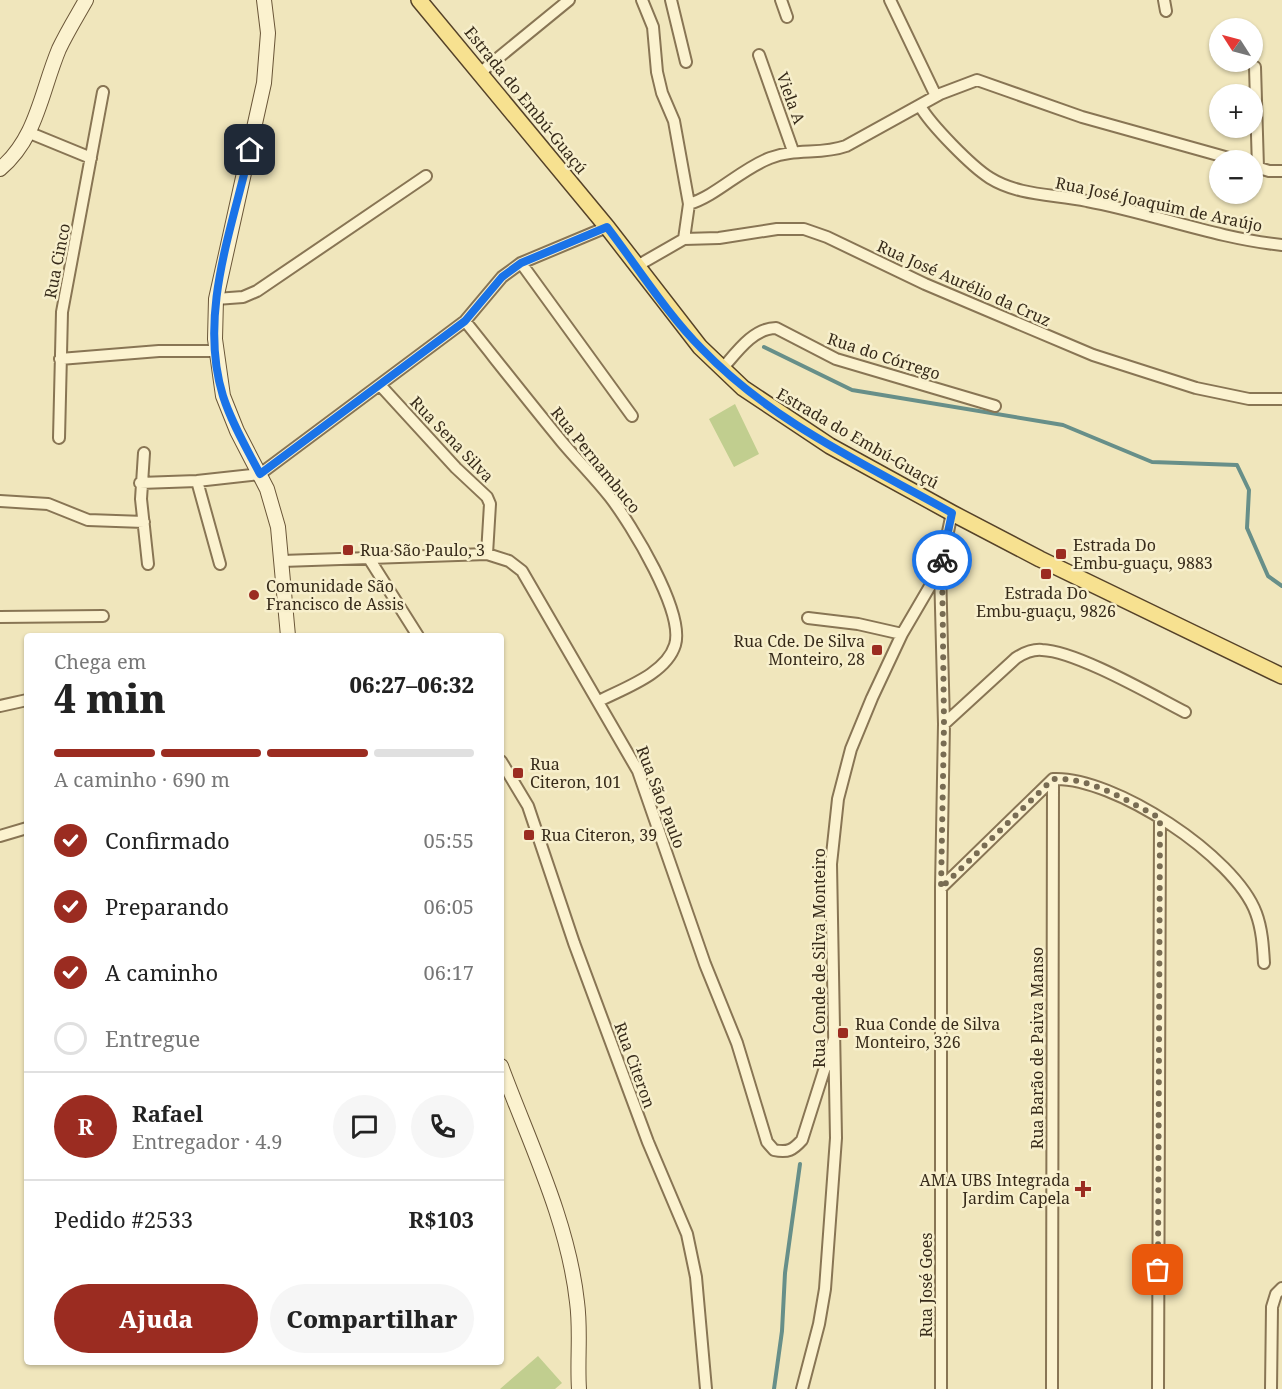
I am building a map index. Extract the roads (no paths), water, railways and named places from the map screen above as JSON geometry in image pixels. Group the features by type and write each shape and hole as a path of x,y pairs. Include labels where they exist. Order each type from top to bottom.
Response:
{"main road":[{"name":"Estrada do Embú-Guaçú","path":"419,0 481,72 607,227 700,347 764,404 830,446 952,513 1040,559 1282,676"}],"street":[{"path":"0,169 21,148 30,133 60,48 86,0"},
{"path":"264,0 268,33 264,83 216,299 215,351 223,396 237,431 260,474 278,527 288,633"},
{"path":"481,72 569,0"},
{"path":"642,0 653,27 657,72 662,93 674,121 689,204 684,239"},
{"path":"670,0 686,62"},
{"path":"781,0 787,17"},
{"path":"890,0 936,96"},
{"name":"Viela A","path":"759,55 793,151"},
{"path":"1255,72 1255,150"},
{"path":"689,204 705,197 757,164 793,151 831,152 936,96 982,80 1082,117 1209,152"},
{"name":"Rua Cinco","path":"59,438 63,312 104,92"},
{"name":"Rua José Joaquim de Araújo","path":"920,106 927,118 983,172 1018,190 1088,201 1244,240 1282,245"},
{"path":"30,133 91,158"},
{"path":"1263,168 1282,171"},
{"path":"216,299 243,297 257,291 426,176"},
{"path":"140,483 197,481 260,474 465,321 502,277 521,263 607,227"},
{"name":"Rua José Aurélio da Cruz","path":"637,266 684,239 719,238 777,229 804,229 827,237 925,284 1093,355 1196,388 1249,399 1282,399"},
{"path":"521,263 632,416"},
{"name":"Rua Pernambuco","path":"465,321 610,497 649,562 677,625 675,646 663,665 641,680 599,701"},
{"name":"Rua do Córrego","path":"722,369 738,350 766,328 776,328 836,359 995,406"},
{"path":"60,359 159,351 215,351"},
{"name":"Rua Sena Silva","path":"381,385 456,468 487,497 490,504 487,554"},
{"path":"144,453 140,483 148,564"},
{"path":"197,481 220,564"},
{"path":"0,501 48,504 88,520 144,522"},
{"name":"Rua Conde de Silva Monteiro","path":"802,1389 819,1324 825,1289 837,1138 831,864 838,800 851,749 902,634 940,569 952,513"},
{"name":"Rua São Paulo","path":"282,561 370,560 487,554 509,561 522,571 638,771 705,964 736,1043 767,1142 774,1150 786,1153 794,1149 802,1140 834,1039"},
{"path":"370,560 416,633"},
{"name":"Rua José Goes","path":"940,569 944,724 941,888 941,1389"},
{"path":"0,617 103,616"},
{"path":"808,618 858,624 902,634"},
{"path":"944,724 1016,658 1027,651 1039,649 1054,651 1085,663 1185,712"},
{"path":"0,706 24,701"},
{"name":"Rua Citeron","path":"504,766 528,806 574,943 648,1142 687,1234 696,1277 706,1389"},
{"path":"941,888 1053,779 1077,780 1099,788 1160,818 1218,858 1238,883 1256,912 1264,963"},
{"name":"Rua Barão de Paiva Manso","path":"1052,1389 1053,779"},
{"path":"1158,1389 1160,818"},
{"path":"0,836 24,829"},
{"path":"504,1074 556,1212 569,1255 578,1302 579,1389"},
{"path":"1271,1389 1272,1307 1276,1294 1282,1288"}],"waterway":[{"path":"764,347 852,390 1063,425 1152,462 1237,465 1249,490 1247,528 1268,576 1282,586"},
{"path":"774,1389 782,1331 785,1273 800,1164"}],"place":[{"name":"Rua São Paulo, 3","path":"348,550"},
{"name":"Estrada Do Embu-guaçu, 9883","path":"1061,554"},
{"name":"Estrada Do Embu-guaçu, 9826","path":"1046,574"},
{"name":"Comunidade São Francisco de Assis","path":"254,595"},
{"name":"Rua Cde. De Silva Monteiro, 28","path":"877,650"},
{"name":"Rua Citeron, 101","path":"518,773"},
{"name":"Rua Citeron, 39","path":"529,835"},
{"name":"Rua Conde de Silva Monteiro, 326","path":"843,1033"},
{"name":"AMA UBS Integrada Jardim Capela","path":"1083,1189"}]}
